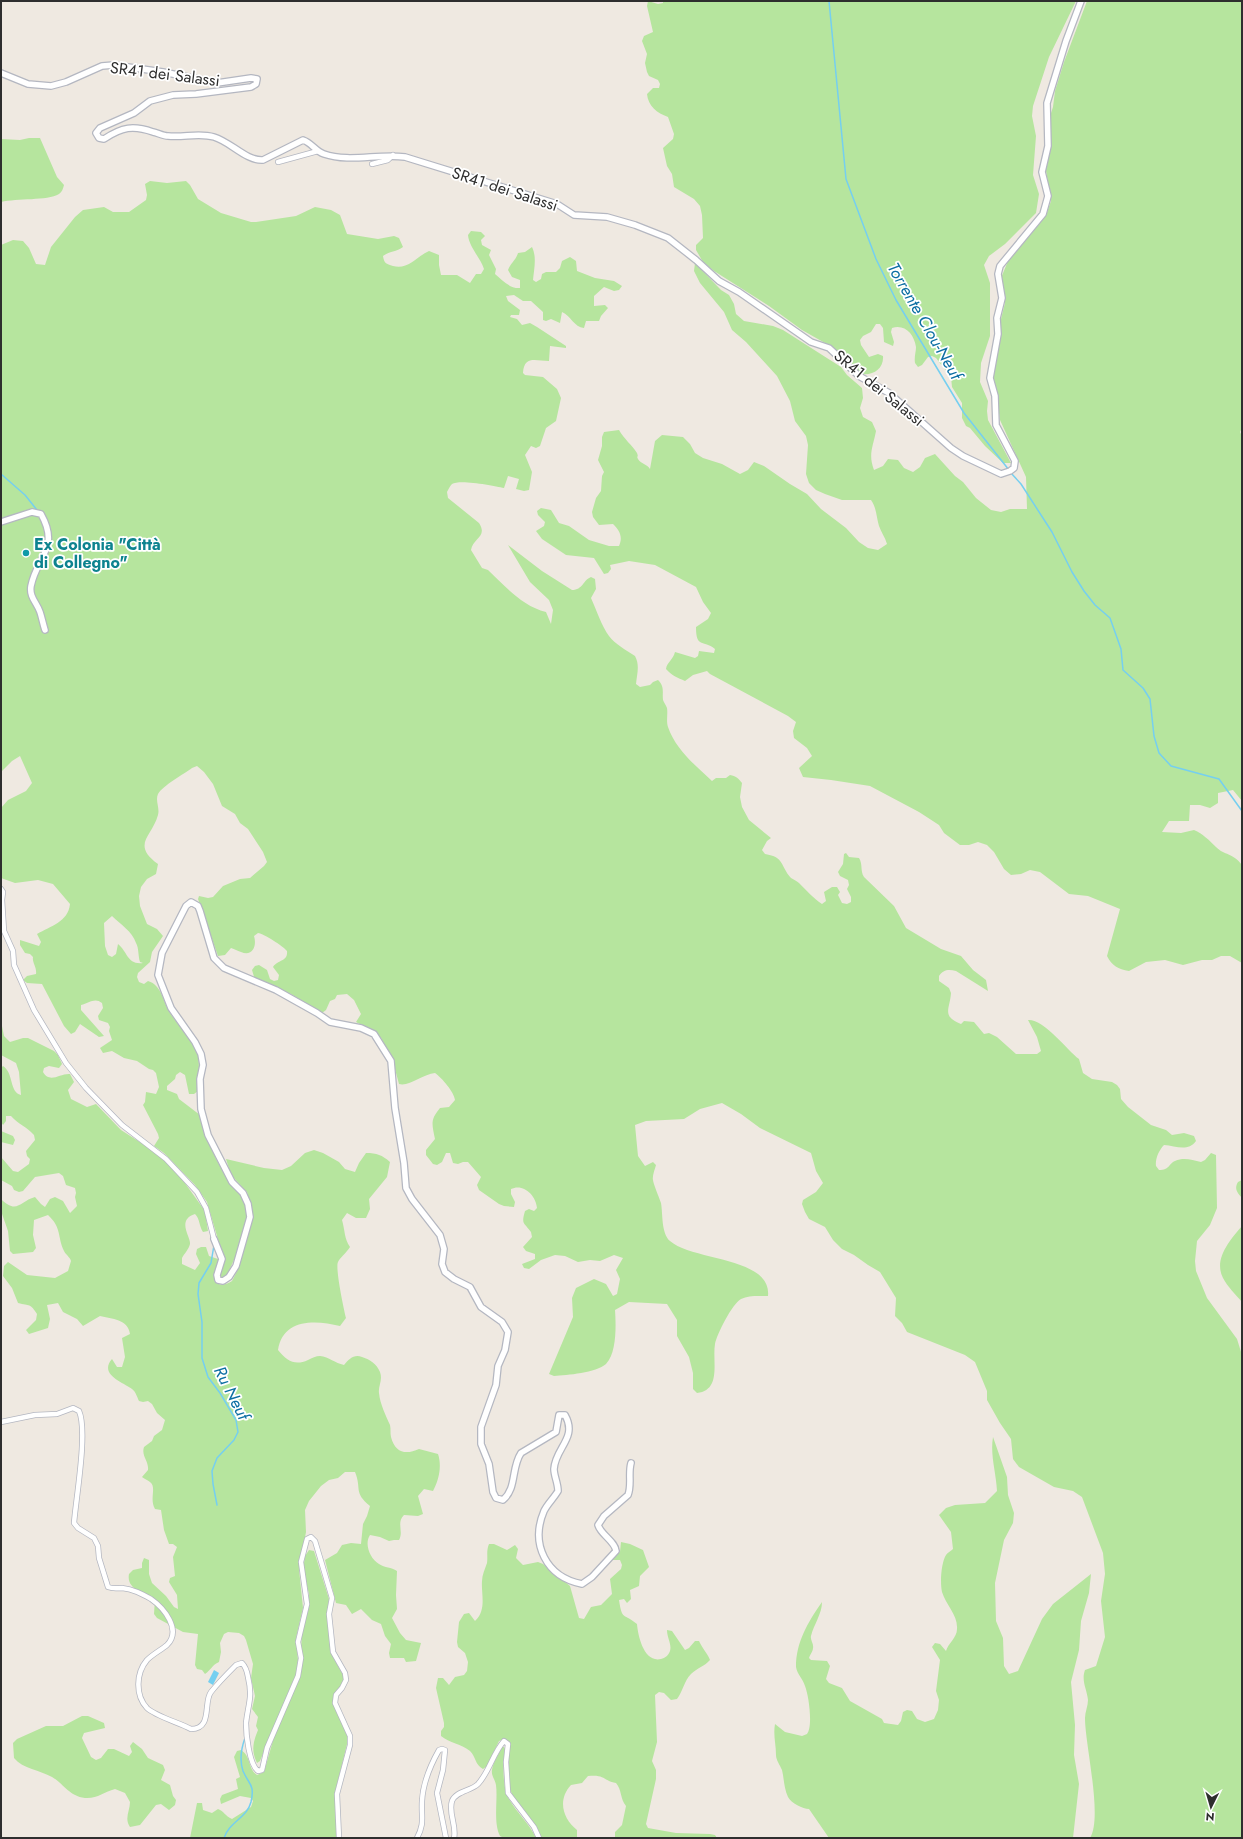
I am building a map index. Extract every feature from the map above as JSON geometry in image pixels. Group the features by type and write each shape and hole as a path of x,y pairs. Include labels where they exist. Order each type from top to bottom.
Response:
{"street":[{"name":"SR41 dei Salassi","path":"1,73 28,84 51,86 66,82 102,66 114,65 163,72 217,83 252,78 257,79 256,84 251,87 196,94 173,95 150,102 134,112 100,128 96,133 98,138 104,139 115,132 130,127 145,129 168,136 197,134 214,137 232,145 258,160 263,160 303,140 323,154 340,157 393,155 421,161 557,204 574,215 607,217 635,225 668,238 696,260 718,281 739,292 811,342 829,348 859,376 889,393 950,448 963,456 1001,474 1010,472 1014,468 1015,461 996,425 994,411 995,396 990,378 998,334 997,318 1002,298 998,274 1000,266 1043,214 1048,196 1042,172 1048,146 1047,103 1066,40 1081,1"},
{"path":"278,162 318,151"},
{"path":"372,164 388,160 393,155"},
{"path":"1,522 32,512 42,514 46,522 50,533 49,542 31,587 33,601 39,610 45,630"},
{"path":"1,888 3,892 2,900 4,931 13,952 14,965 34,1010 66,1063 86,1088 122,1125 166,1159 197,1192 206,1208 214,1239 222,1260 217,1275 218,1280 223,1280 229,1276 236,1266 250,1217 248,1204 243,1193 232,1182 208,1135 201,1109 200,1079 203,1065 201,1054 195,1042 171,1008 158,975 164,948 186,906 191,902 198,906 214,958 224,968 276,990 330,1022 361,1028 374,1034 391,1061 395,1108 404,1163 406,1188 418,1208 440,1235 444,1249 442,1264 445,1272 454,1279 470,1287 481,1307 498,1319 508,1332 505,1350 498,1366 496,1385 481,1428 481,1444 489,1464 493,1492 496,1498 503,1500 510,1491 514,1482 517,1459 521,1454 556,1432 560,1414 565,1416 569,1422 567,1438 558,1456 554,1470 558,1491 547,1505 543,1513 540,1536 542,1555 551,1568 560,1576 572,1582 582,1584 587,1582 616,1551 616,1547 600,1532 598,1525 604,1516 628,1496 630,1491 629,1470 631,1463"},
{"path":"1,1422 35,1415 57,1414 73,1408 79,1411 82,1426 82,1442 74,1523 78,1528 94,1538 98,1546 99,1558 108,1587 136,1591 152,1600 165,1612 172,1630 172,1637 167,1645 145,1663 138,1684 138,1691 141,1699 148,1709 155,1713 191,1729 196,1729 201,1725 206,1717 210,1694 236,1665 242,1663 247,1671 251,1689 251,1700 246,1728 250,1754 254,1767 258,1771 262,1770 264,1766 268,1748 298,1676 301,1658 298,1642 307,1604 301,1562 307,1539 311,1537 315,1541 332,1598 329,1614 333,1652 345,1673 346,1680 336,1695 335,1702 350,1736 350,1745 337,1794 339,1838"},
{"path":"454,1838 452,1809 454,1798 476,1785 490,1767 504,1741 508,1744 506,1762 508,1793 531,1824 539,1838"},
{"path":"417,1838 423,1828 422,1800 426,1776 436,1755 442,1749 445,1750 443,1770 437,1793 446,1838"}],"green space":[{"path":"648,1 658,4 663,3 663,1 1076,1 1049,57 1033,106 1032,116 1036,136 1033,175 1039,194 1036,213 1005,244 989,256 984,265 990,283 990,336 981,363 980,382 988,401 988,420 1011,463 1003,463 985,446 970,428 966,426 962,418 962,403 952,387 951,377 936,358 932,356 928,357 922,365 918,367 915,363 915,342 911,334 905,329 901,327 892,328 891,332 894,342 893,346 884,342 883,328 880,324 876,324 871,332 863,336 860,340 861,345 869,357 878,354 883,356 883,361 882,365 877,371 870,374 861,374 832,347 802,330 703,262 696,250 696,245 703,238 700,206 694,199 674,187 672,174 667,166 663,148 673,139 674,134 668,117 660,113 651,105 647,94 653,88 659,88 660,84 658,80 649,76 645,63 647,54 642,41 644,36 653,32 647,6"},
{"path":"1087,1 1242,1 1242,428 1240,432 1242,436 1242,801 1233,790 1218,793 1218,803 1210,808 1200,805 1190,805 1189,821 1169,821 1162,832 1181,833 1194,830 1206,837 1219,850 1235,858 1242,865 1242,963 1230,956 1221,956 1212,960 1202,960 1183,965 1165,960 1146,962 1129,971 1119,968 1113,965 1107,956 1120,909 1088,896 1069,894 1040,872 1030,870 1021,874 1011,875 1004,869 994,852 987,845 978,842 969,845 960,845 944,833 939,825 919,812 870,786 803,777 799,768 812,756 807,748 794,738 793,731 796,722 788,716 707,671 693,675 685,681 672,675 666,669 675,652 695,658 698,656 699,651 714,653 715,649 699,641 697,638 696,627 708,619 711,613 703,602 696,587 655,565 629,561 610,565 611,569 608,573 604,574 594,558 566,555 542,539 536,531 544,526 545,522 538,515 537,511 541,508 551,510 559,523 569,526 589,540 609,546 619,546 621,537 617,529 613,524 599,525 593,517 592,512 596,498 601,491 602,476 604,472 598,460 602,446 602,437 604,432 619,430 637,453 637,458 639,461 650,469 655,441 662,435 683,437 690,444 695,453 703,458 722,464 740,474 748,470 754,462 764,466 807,494 821,509 846,528 859,542 868,548 878,550 887,544 879,526 871,500 842,500 816,490 809,483 806,474 808,445 806,436 795,421 790,401 777,376 746,342 732,330 724,312 700,283 694,271 695,263 721,290 729,295 734,304 736,314 744,321 773,326 783,330 841,367 847,375 862,388 863,398 860,408 863,417 872,422 876,431 871,455 874,470 883,466 888,459 898,460 904,468 913,472 920,467 925,458 935,454 955,476 963,482 976,498 991,510 1001,512 1010,509 1027,509 1026,477 1000,420 996,390 993,381 1000,340 1000,323 1005,303 1001,278 1008,261 1046,215 1051,201 1045,165 1051,142 1050,116 1055,91 1064,62"},
{"path":"40,138 57,177 64,185 63,189 59,194 47,198 1,202 1,139 20,140"},
{"path":"150,181 167,183 186,181 198,199 221,213 251,222 296,216 315,207 331,210 340,215 347,234 378,239 394,236 399,238 403,247 383,256 387,264 398,267 408,265 429,251 439,255 441,275 457,275 470,283 476,274 481,274 484,269 472,248 468,235 471,231 481,232 485,236 481,240 482,245 491,250 489,255 496,269 495,274 506,284 513,287 520,288 520,280 512,277 508,270 518,253 525,252 532,247 535,259 533,280 536,282 541,279 542,274 546,272 556,272 560,268 562,261 570,257 576,261 577,271 595,278 614,281 622,286 619,290 614,291 604,287 594,296 594,306 605,305 608,308 601,316 599,321 586,321 584,328 575,324 562,312 560,323 551,319 546,321 543,320 543,312 531,301 523,301 514,295 506,296 508,301 520,310 519,315 511,315 510,317 517,319 522,325 530,323 566,346 566,348 550,346 549,361 532,360 528,361 524,367 523,373 525,375 543,377 557,389 561,398 556,421 546,428 540,446 536,448 531,446 525,455 532,472 529,490 524,491 516,489 519,479 508,476 504,488 462,482 452,484 447,492 448,498 479,523 482,531 481,535 472,546 471,550 482,568 488,570 507,589 529,605 546,612 551,624 553,610 549,600 530,582 508,545 542,571 572,590 576,590 581,587 588,578 591,577 595,579 596,589 591,598 606,632 611,639 637,659 638,666 636,684 640,687 650,685 658,680 662,687 663,700 667,708 667,725 671,735 681,750 699,769 712,781 716,778 726,778 730,775 737,778 742,783 740,797 742,807 749,820 771,838 767,841 762,850 765,854 776,857 791,878 798,882 822,904 826,901 824,892 832,887 837,887 840,892 838,895 842,903 847,904 851,902 851,897 847,889 849,885 848,880 840,876 838,872 843,864 844,854 846,853 849,857 859,858 864,877 894,906 906,928 941,949 961,956 973,970 986,980 988,991 956,971 946,970 942,972 939,976 939,981 949,988 951,993 948,1012 951,1018 961,1024 964,1021 974,1022 984,1034 989,1033 997,1037 1016,1054 1037,1054 1041,1051 1037,1037 1028,1020 1041,1024 1079,1059 1083,1073 1092,1079 1112,1082 1117,1085 1120,1089 1121,1099 1128,1107 1151,1125 1166,1130 1172,1135 1184,1133 1194,1136 1196,1141 1186,1147 1182,1148 1164,1145 1156,1160 1156,1166 1159,1170 1167,1168 1173,1162 1178,1160 1188,1159 1201,1162 1211,1153 1216,1155 1217,1208 1210,1225 1197,1241 1195,1261 1196,1271 1207,1298 1237,1339 1242,1355 1242,1838 1090,1838 1094,1828 1095,1814 1086,1730 1085,1716 1088,1700 1084,1674 1085,1670 1096,1666 1105,1637 1101,1601 1105,1574 1103,1553 1082,1497 1073,1491 1054,1487 1019,1467 1013,1459 1011,1439 987,1400 987,1391 975,1362 965,1355 907,1332 902,1323 895,1316 896,1298 880,1272 842,1249 833,1240 825,1227 809,1219 802,1204 803,1200 816,1192 823,1183 816,1171 811,1153 760,1128 741,1114 722,1103 700,1109 684,1119 646,1121 635,1125 638,1156 645,1166 653,1162 656,1165 653,1180 661,1203 664,1228 667,1238 681,1248 729,1261 758,1274 766,1283 768,1296 751,1296 741,1299 729,1313 716,1339 713,1381 705,1391 697,1393 693,1389 693,1373 689,1357 677,1336 677,1320 667,1304 629,1302 615,1310 614,1346 610,1359 606,1364 595,1370 554,1376 549,1374 573,1317 572,1298 576,1288 594,1279 606,1284 613,1296 617,1294 620,1279 616,1270 623,1258 614,1255 600,1261 590,1260 578,1262 565,1256 555,1255 541,1260 529,1269 524,1268 522,1264 535,1259 535,1254 526,1251 523,1247 532,1237 531,1232 523,1221 525,1211 529,1209 534,1211 537,1208 534,1199 528,1191 520,1188 511,1189 511,1194 515,1202 514,1207 504,1206 479,1190 477,1185 481,1177 468,1162 458,1164 453,1163 450,1153 446,1153 442,1162 437,1165 433,1164 426,1155 426,1150 435,1139 433,1119 440,1108 449,1107 455,1100 450,1089 441,1078 435,1073 407,1084 399,1084 392,1058 381,1038 373,1031 356,1022 361,1014 354,1000 347,994 337,995 335,999 330,1001 326,1010 322,1013 291,994 255,980 252,970 255,966 259,965 267,970 270,979 274,981 278,980 279,975 273,967 275,964 285,959 287,955 287,951 285,949 269,938 258,933 254,936 255,943 251,952 240,952 231,948 225,955 218,956 198,899 199,896 208,898 213,897 223,886 240,879 250,878 267,862 263,852 248,829 240,823 235,814 222,806 213,784 204,772 197,766 168,784 160,791 157,797 158,815 146,840 145,846 150,857 158,864 156,874 147,879 141,887 139,896 140,906 147,924 157,929 163,936 152,952 150,962 138,973 137,977 139,982 144,984 148,981 156,986 162,994 170,1013 188,1036 197,1051 199,1064 198,1091 194,1094 189,1094 185,1075 180,1072 167,1086 167,1090 177,1094 179,1099 200,1115 216,1159 229,1182 239,1192 245,1204 247,1218 239,1249 227,1275 223,1278 220,1277 224,1260 207,1202 195,1185 164,1153 154,1146 159,1138 158,1134 143,1105 145,1102 146,1092 156,1094 159,1087 156,1073 137,1061 124,1058 112,1051 103,1053 100,1048 112,1040 108,1023 99,1020 98,1016 103,1008 102,1003 97,1000 92,1001 81,1005 81,1010 104,1036 99,1037 80,1024 75,1032 71,1034 64,1026 42,984 27,983 23,980 27,976 36,974 36,972 33,957 30,954 25,953 20,945 20,940 39,946 41,942 37,934 58,923 66,915 70,904 53,884 38,880 15,883 1,878 1,808 8,800 26,791 32,783 20,756 12,761 1,772 1,245 13,240 23,241 29,248 36,264 45,265 51,247 75,217 83,210 104,207 113,212 129,212 146,200 147,195 145,184","holes":["112,916 132,935 137,945 140,962 143,963 138,963 131,960 118,944 116,954 112,957 108,955 105,946 104,923"]},
{"path":"1,1021 4,1036 10,1042 28,1038 54,1051 58,1055 62,1064 59,1068 49,1066 44,1068 43,1072 52,1078 70,1074 74,1082 68,1090 71,1099 87,1107 96,1104 121,1130 149,1148 166,1162 182,1179 205,1211 208,1231 203,1232 195,1214 186,1220 185,1224 190,1244 182,1258 182,1264 195,1270 200,1263 196,1254 197,1249 206,1247 209,1256 218,1259 215,1282 219,1284 226,1284 232,1281 239,1267 252,1215 247,1192 231,1175 226,1159 264,1168 282,1170 291,1166 305,1153 314,1150 339,1162 345,1169 355,1172 366,1153 379,1155 390,1162 387,1177 369,1199 370,1209 366,1218 356,1218 347,1213 342,1220 350,1247 338,1262 337,1266 346,1318 340,1326 311,1323 293,1327 286,1332 281,1340 278,1350 288,1360 299,1363 320,1356 344,1365 350,1359 359,1356 375,1364 380,1372 381,1378 379,1390 383,1410 390,1425 391,1437 395,1446 405,1452 419,1449 438,1454 440,1468 435,1487 433,1491 424,1489 418,1496 423,1514 418,1516 404,1515 400,1524 401,1533 399,1540 389,1541 370,1535 368,1539 369,1551 373,1559 381,1565 397,1571 397,1609 392,1618 400,1633 406,1640 421,1643 416,1661 406,1662 404,1658 390,1658 389,1653 391,1644 385,1636 381,1624 372,1620 361,1609 352,1614 346,1605 336,1603 325,1560 337,1553 342,1545 351,1543 361,1544 363,1524 370,1506 361,1497 355,1472 345,1472 338,1478 329,1480 321,1486 309,1501 305,1510 306,1532 299,1569 303,1608 296,1638 298,1660 296,1674 260,1761 257,1763 253,1750 258,1730 256,1726 258,1717 252,1709 255,1696 251,1678 253,1664 244,1636 239,1633 228,1632 224,1634 220,1643 221,1652 219,1662 205,1674 202,1670 197,1669 195,1665 198,1634 183,1632 157,1618 154,1614 155,1599 137,1590 130,1583 129,1574 133,1570 142,1568 144,1558 149,1560 149,1574 152,1583 166,1596 174,1607 178,1609 177,1595 169,1582 170,1578 175,1576 173,1557 177,1547 173,1544 169,1544 164,1530 161,1510 155,1509 153,1505 152,1484 142,1477 148,1470 143,1450 144,1447 162,1430 165,1420 157,1413 152,1404 148,1401 139,1401 133,1390 114,1378 108,1370 112,1359 117,1367 122,1367 125,1357 122,1338 130,1334 129,1329 119,1320 100,1316 83,1326 77,1319 63,1312 58,1303 47,1305 50,1319 48,1328 29,1334 26,1330 36,1320 37,1314 31,1306 18,1303 12,1288 3,1276 4,1266 8,1262 27,1275 55,1278 68,1271 71,1261 64,1251 55,1224 48,1215 34,1220 33,1235 36,1248 33,1252 13,1254 10,1251 8,1231 1,1211 1,1199 6,1204 18,1206 35,1197 45,1207 50,1199 55,1197 63,1201 70,1213 77,1206 75,1188 66,1185 63,1176 59,1173 35,1177 23,1191 19,1192 1,1180 1,1157 13,1171 18,1172 29,1164 30,1159 27,1156 26,1151 35,1140 34,1135 31,1132 11,1116 6,1116 6,1121 3,1125 1,1122 1,1068 3,1066 9,1073 15,1090 21,1095 19,1072 16,1063 1,1055"},
{"path":"1,1131 13,1136 15,1140 13,1145 1,1142"},
{"path":"1242,1180 1242,1198 1236,1189 1238,1182"},
{"path":"1242,1226 1242,1302 1223,1278 1220,1271 1220,1264 1229,1243"},
{"path":"993,1437 1007,1477 1008,1495 1014,1513 1013,1523 1004,1540 995,1583 996,1621 1003,1638 1004,1666 1009,1674 1018,1671 1042,1619 1053,1604 1091,1574 1089,1593 1081,1621 1079,1650 1071,1682 1075,1725 1074,1755 1079,1784 1073,1838 829,1838 809,1809 797,1805 788,1797 782,1770 776,1757 774,1736 775,1724 785,1732 802,1736 807,1734 809,1730 810,1711 808,1697 804,1683 796,1667 798,1649 804,1633 822,1602 821,1611 811,1636 813,1650 809,1658 811,1660 827,1661 830,1666 826,1679 829,1683 842,1688 850,1701 882,1719 884,1723 898,1725 901,1721 903,1712 907,1710 912,1711 917,1719 925,1722 934,1719 938,1710 939,1700 936,1691 940,1660 932,1647 935,1643 940,1644 946,1651 957,1632 956,1619 944,1597 941,1584 941,1573 944,1559 953,1549 951,1532 939,1515 946,1508 955,1505 985,1503 997,1491 992,1444"},
{"path":"621,1542 643,1550 649,1567 640,1576 639,1586 630,1590 631,1599 627,1603 624,1599 619,1600 621,1611 624,1616 637,1624 643,1648 646,1653 655,1659 662,1659 667,1655 670,1651 670,1643 667,1630 672,1631 685,1650 695,1641 699,1641 710,1660 693,1672 685,1683 677,1699 671,1700 664,1693 659,1692 655,1695 657,1742 652,1761 656,1770 656,1779 646,1824 648,1828 676,1833 710,1834 715,1835 717,1838 615,1838 615,1832 622,1825 626,1806 619,1789 616,1783 598,1776 588,1776 582,1783 571,1785 564,1797 563,1803 565,1815 572,1826 577,1830 577,1838 542,1838 511,1792 508,1778 510,1743 504,1739 499,1741 487,1766 483,1769 478,1765 470,1751 441,1736 444,1723 436,1688 438,1678 443,1678 449,1685 455,1677 464,1675 467,1671 468,1662 465,1653 458,1647 457,1642 459,1622 464,1614 469,1613 475,1621 481,1612 483,1602 482,1579 487,1563 487,1551 489,1544 494,1544 507,1550 515,1545 518,1549 516,1558 523,1565 538,1562 543,1564 570,1586 579,1618 584,1619 591,1607 601,1605 612,1594 610,1579 621,1569 622,1565 620,1560 610,1560 620,1552"},
{"path":"309,1550 314,1551 329,1599 327,1619 332,1655 344,1677 344,1682 333,1704 346,1729 348,1740 335,1793 337,1838 190,1838 197,1803 202,1803 203,1810 212,1813 218,1809 232,1819 251,1807 253,1801 251,1798 240,1796 221,1804 220,1799 222,1795 238,1789 236,1779 240,1777 234,1757 237,1751 241,1750 244,1753 252,1769 257,1775 264,1772 274,1737 299,1677 302,1634 309,1607 309,1594 303,1570 305,1556"},
{"path":"82,1716 88,1716 104,1723 105,1728 84,1733 82,1738 91,1757 96,1760 101,1758 108,1749 114,1749 129,1756 132,1752 130,1746 133,1742 142,1749 148,1758 163,1765 165,1770 161,1780 170,1785 173,1796 176,1800 175,1805 169,1810 161,1804 156,1805 140,1825 130,1827 127,1818 130,1802 125,1793 115,1789 89,1798 79,1797 52,1777 22,1765 14,1758 13,1743 17,1739 46,1726 63,1726"},
{"path":"502,1747 505,1749 505,1789 512,1804 536,1838 504,1838 500,1836 496,1818 496,1785 492,1772"}],"water":[{"path":"214,1670 219,1673 213,1685 208,1682"}],"waterway":[{"name":"Torrente Clou-Neuf","path":"829,1 846,179 876,259 896,300 964,413 1009,470"},
{"path":"1011,473 1021,484 1052,532 1072,572 1084,591 1095,605 1110,618 1121,649 1123,670 1143,688 1150,699 1154,736 1159,753 1171,766 1219,779 1242,811"},
{"name":"Ru Neuf","path":"1,474 25,495 37,510"},
{"name":"Ru Neuf","path":"214,1245 211,1263 199,1283 198,1294 202,1322 202,1358 208,1377 220,1393 236,1420 238,1432 234,1440 217,1458 212,1471 217,1505"},
{"name":"Ru Neuf","path":"224,1838 230,1828 246,1812 251,1802 252,1788 243,1771 241,1762 245,1738"}],"place":[{"name":"Ex Colonia \"Città di Collegno\"","path":"26,553"}]}
